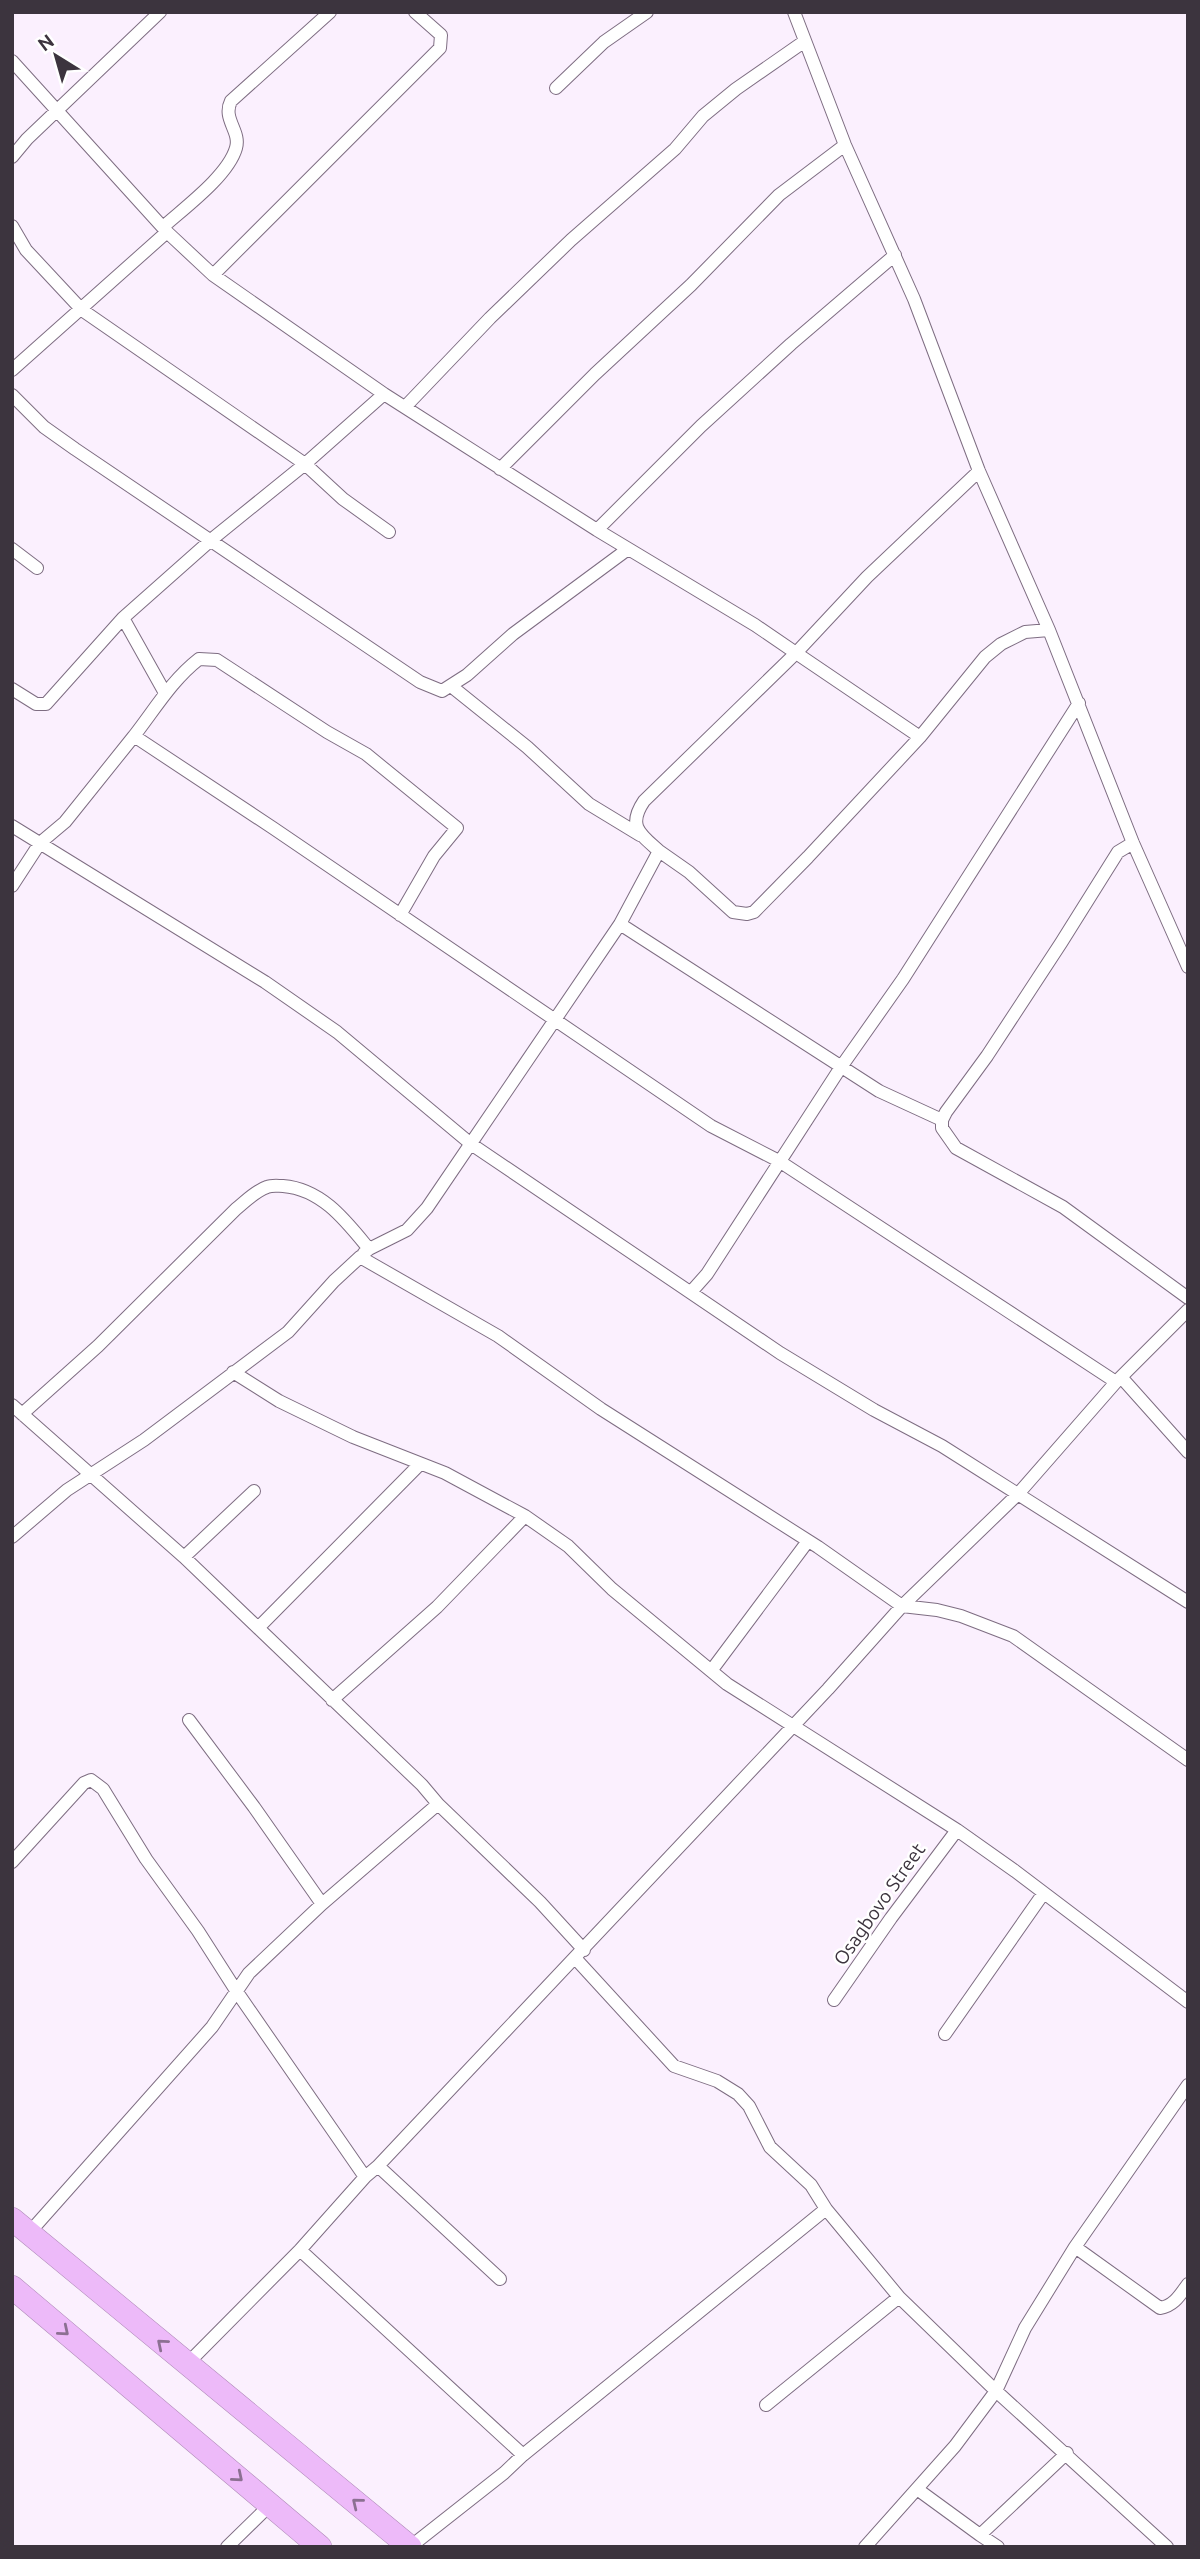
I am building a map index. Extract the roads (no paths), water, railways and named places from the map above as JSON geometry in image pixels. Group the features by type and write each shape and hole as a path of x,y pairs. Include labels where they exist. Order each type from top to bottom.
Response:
{"highway":[{"path":"21,2226 410,2547"},
{"path":"12,2287 320,2547"}],"street":[{"path":"12,157 27,139 160,12"},
{"path":"12,370 82,310 213,181 228,162 236,146 235,133 228,118 227,109 231,102 330,12"},
{"path":"213,275 440,48 441,35 415,12"},
{"path":"556,88 604,43 647,12"},
{"path":"794,12 845,145 895,255 979,471 1049,630 1133,843 1188,967"},
{"path":"405,407 490,318 571,240 675,149 703,116 736,89 806,41"},
{"path":"12,61 165,230 213,275 384,394 597,530 755,625 920,737"},
{"path":"500,469 595,374 691,285 779,195 845,145"},
{"path":"12,226 26,250 82,310 305,464 343,499 389,532"},
{"path":"597,530 701,426 895,255"},
{"path":"12,689 37,704 46,704 123,618 384,394"},
{"path":"12,395 44,427 420,682 442,691 513,634 628,549"},
{"path":"645,838 635,823 636,813 644,801 796,653 867,577 979,471"},
{"path":"12,549 37,568"},
{"path":"123,618 165,693"},
{"path":"451,686 527,747 589,804 645,838 689,872 733,912 747,914 754,912 920,737 985,657 1001,644 1026,632 1049,630"},
{"path":"12,886 40,843 65,821 134,736 172,683 199,659 217,660 327,732 366,754 457,828 435,856 400,915"},
{"path":"691,1292 707,1274 841,1067 903,979 1079,703"},
{"path":"134,736 711,1126 779,1161 1118,1379 1188,1452"},
{"path":"12,826 265,982 337,1032 471,1143 780,1353 874,1410 942,1446 1188,1602"},
{"path":"1133,843 1118,852 1061,943 942,1120 947,1138 956,1148 1063,1207 1188,1298"},
{"path":"12,1537 49,1504 144,1440 288,1332 334,1281 365,1253 407,1230 427,1208 620,924 659,851"},
{"path":"620,924 879,1091 942,1120"},
{"path":"1167,2547 996,2391 899,2297 826,2209 811,2185 770,2147 749,2106 738,2094 717,2081 674,2066 579,1954 540,1902 184,1557 17,1410 98,1346 253,1195 269,1186 288,1186 314,1193 340,1215 365,1253 498,1336 601,1409 808,1541 902,1606 961,1616 1013,1636 1188,1760"},
{"path":"187,2364 300,2250 365,2177 828,1689 902,1606 1017,1494 1118,1379 1188,1310"},
{"path":"233,1372 279,1401 341,1431 445,1473 524,1516 568,1546 612,1589 727,1684 957,1830 1188,2002"},
{"path":"258,1628 420,1464"},
{"path":"184,1557 254,1491"},
{"path":"332,1700 455,1590 524,1516"},
{"path":"711,1671 808,1541"},
{"path":"189,1720 323,1904"},
{"path":"12,1862 85,1783 91,1780 97,1783 146,1859 365,2177"},
{"path":"21,2226 212,2027 249,1973 323,1904 439,1804"},
{"name":"Osagbovo Street","path":"834,2000 957,1830"},
{"path":"945,2034 1043,1894"},
{"path":"865,2547 955,2446 996,2391 1025,2328 1075,2247 1188,2085"},
{"path":"378,2166 500,2279"},
{"path":"410,2547 826,2209"},
{"path":"1075,2247 1160,2308 1167,2307 1176,2300 1188,2284"},
{"path":"300,2250 523,2455"},
{"path":"766,2404 899,2297"},
{"path":"980,2535 1067,2453"},
{"path":"916,2489 998,2547"},
{"path":"227,2547 271,2505"}]}
